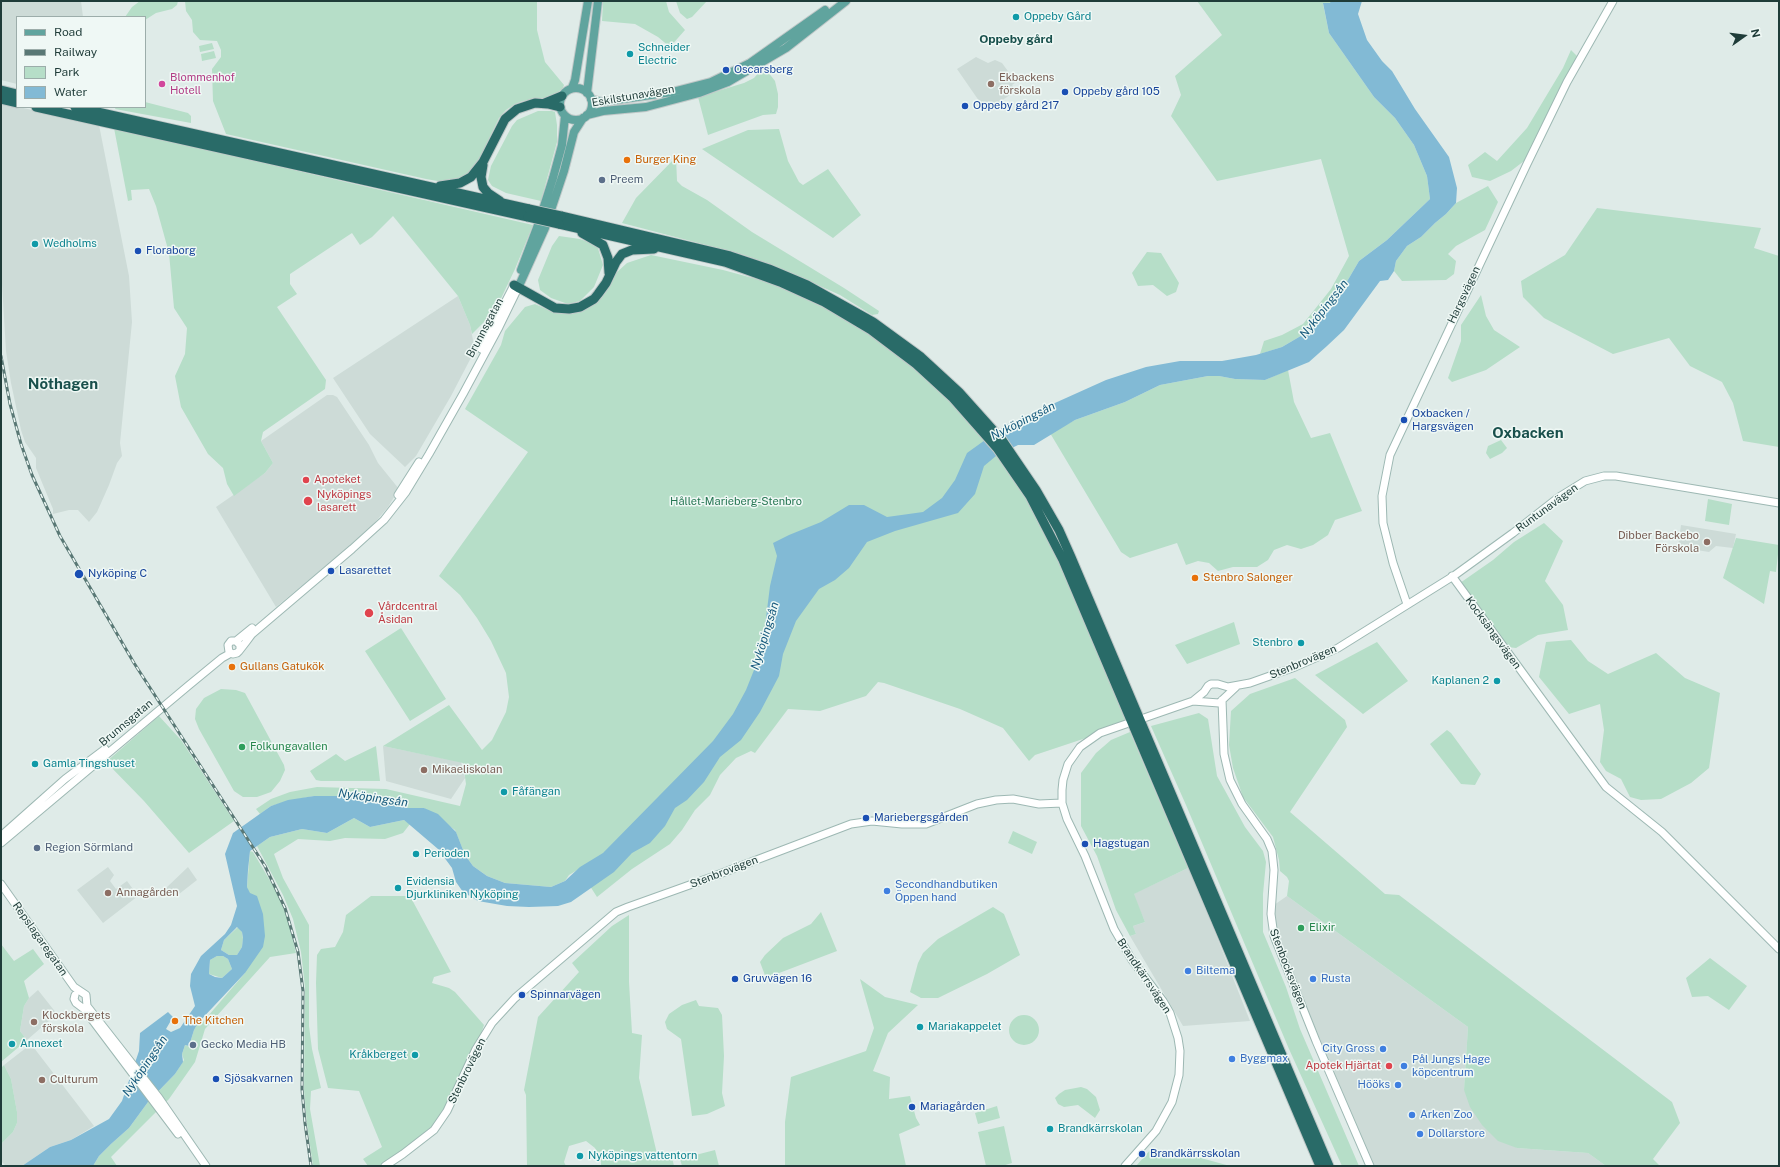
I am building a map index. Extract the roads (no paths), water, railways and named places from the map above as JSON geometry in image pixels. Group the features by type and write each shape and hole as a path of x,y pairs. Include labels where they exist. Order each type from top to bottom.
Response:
{"highway":[{"path":"1,90 16,94"},
{"path":"429,187 449,186 460,183 471,176 483,162 500,127 512,113 528,104 542,103 562,96"},
{"path":"1,99 16,103"},
{"path":"542,103 560,107"},
{"path":"42,108 113,120 507,204"},
{"path":"78,108 113,120 560,220 730,256 769,269 806,285 873,322 914,353 959,392 981,422 1036,490 1058,530 1071,557 1329,1166"},
{"path":"483,162 481,178 483,187 488,193 507,204 529,213"},
{"path":"560,220 603,245 608,258 609,276"},
{"path":"570,226 725,262 761,274 802,292 848,316 890,344 916,364 981,422"},
{"path":"516,287 549,305 560,309 580,307 594,299 602,289 618,258 628,251 637,249 674,249"},
{"path":"1012,461 1063,560 1320,1166"}],"main road":[{"path":"572,88 576,80 588,1"},
{"path":"589,96 580,89 572,88 566,91 562,96 560,107 565,116 573,120 585,117 591,108 589,96 598,1"},
{"name":"Eskilstunavägen","path":"589,96 602,102 672,92 711,82 750,63 837,1"},
{"name":"Eskilstunavägen","path":"585,117 603,111 646,107 698,93 728,82 786,48 846,1"},
{"name":"Brunnsgatan","path":"516,287 553,178 562,145 565,116"},
{"name":"Brunnsgatan","path":"516,287 545,228 564,171 574,132 585,117"}],"street":[{"name":"Hargsvägen","path":"1407,604 1392,563 1383,523 1382,496 1390,455 1526,164 1567,82 1613,1"},
{"name":"Brunnsgatan","path":"240,649 252,634 384,520 411,479 499,327 516,287"},
{"name":"Runtunavägen","path":"1407,604 1452,576 1575,486 1595,478 1616,476 1631,478 1779,503"},
{"name":"Kocksängsvägen","path":"1452,576 1606,787 1662,832 1779,949"},
{"name":"Brunnsgatan","path":"236,641 296,596"},
{"name":"Stenbrovägen","path":"1144,718 1193,701 1211,684 1214,683 1221,686 1236,686 1295,667 1322,656 1338,648 1407,604"},
{"path":"236,641 240,645 240,649 238,653 229,651 229,643 236,641"},
{"name":"Brunnsgatan","path":"1,836 65,779 134,728 229,651"},
{"name":"Brunnsgatan","path":"1,843 229,651"},
{"path":"1221,686 1224,690 1223,698"},
{"name":"Stenbrovägen","path":"1193,701 1218,703 1236,686"},
{"path":"1204,692 1210,702"},
{"name":"Stenbocksvägen","path":"1223,698 1222,723 1224,754 1230,780 1242,804 1267,839 1272,851 1274,870 1271,914 1274,936 1316,1041 1370,1166"},
{"name":"Stenbocksvägen","path":"1210,702 1217,711 1222,723"},
{"path":"1062,803 1064,776 1068,764 1075,754 1088,740 1100,733 1126,724"},
{"name":"Stenbrovägen","path":"385,1166 434,1130 447,1111 476,1049 492,1023 515,998 616,912 851,824 872,821 922,825 937,821 984,802 996,800 1013,799 1039,804 1062,803"},
{"name":"Brandkärrsvägen","path":"1062,803 1067,819 1086,856 1114,929 1132,960 1164,1001 1170,1013 1178,1038 1180,1051 1179,1075 1172,1102 1156,1131 1125,1166"},
{"name":"Repslagaregatan","path":"1,884 78,994"},
{"name":"Repslagaregatan","path":"1,892 78,994"},
{"path":"83,1003 86,995 78,994 75,1001 83,1003 206,1166"}],"water":[{"name":"Nyköpingsån","path":"1331,1 1362,1 1358,14 1367,40 1382,61 1392,71 1415,109 1449,157 1457,188 1456,203 1421,237 1407,246 1396,261 1394,271 1388,280 1380,281 1344,330 1327,346 1309,362 1265,380 1208,376 1160,385 1125,402 1075,420 1034,445 1018,445 996,456 984,466 975,494 958,513 895,531 867,542 849,568 835,580 819,589 796,621 783,654 779,676 760,712 741,740 720,757 704,782 687,800 675,808 665,826 650,843 632,853 614,872 571,902 558,906 529,907 507,906 478,901 463,892 456,882 452,868 438,849 404,820 370,827 354,818 327,833 302,829 270,837 250,851 248,870 247,887 250,893 257,896 263,914 265,936 263,947 245,973 198,1023 189,1046 185,1045 182,1054 183,1062 175,1074 148,1102 129,1128 99,1156 93,1166 22,1166 50,1147 71,1140 109,1119 122,1101 139,1051 140,1033 168,1012 173,1017 166,1029 171,1032 180,1028 195,1006 190,986 191,974 201,956 225,934 231,925 237,906 225,854 233,833 271,806 288,800 314,796 346,796 376,802 395,802 407,808 424,808 438,814 456,832 465,855 473,866 487,876 505,883 551,887 565,881 580,867 603,853 713,741 733,714 746,690 762,650 770,586 777,556 773,543 821,522 849,505 864,505 887,517 923,512 942,498 955,480 967,453 1006,425 1106,380 1146,367 1180,361 1222,361 1256,355 1282,347 1311,330 1335,302 1359,261 1387,240 1430,199 1427,176 1414,145 1395,118 1374,97 1329,33 1323,3 1330,3","holes":["237,927 242,932 242,947 237,955 229,955 221,950 224,940","217,956 223,956 228,959 232,969 222,978 209,974 210,960"]}],"railway":[{"path":"1,356 10,404 21,444 32,475 60,536 134,663 265,866 285,908 298,952 303,991 302,1089 311,1166"}],"place":[{"name":"Oppeby Gård","path":"1016,17"},
{"name":"Schneider Electric","path":"630,54"},
{"name":"Oscarsberg","path":"726,70"},
{"name":"Blommenhof Hotell","path":"162,84"},
{"name":"Ekbackens förskola","path":"991,84"},
{"name":"Oppeby gård 105","path":"1065,92"},
{"name":"Oppeby gård 217","path":"965,106"},
{"name":"Burger King","path":"627,160"},
{"name":"Preem","path":"602,180"},
{"name":"Wedholms","path":"35,244"},
{"name":"Floraborg","path":"138,251"},
{"name":"Oxbacken / Hargsvägen","path":"1404,420"},
{"name":"Apoteket","path":"306,480"},
{"name":"Nyköpings lasarett","path":"308,501"},
{"name":"Dibber Backebo Förskola","path":"1707,542"},
{"name":"Lasarettet","path":"331,571"},
{"name":"Nyköping C","path":"79,574"},
{"name":"Stenbro Salonger","path":"1195,578"},
{"name":"Vårdcentral Åsidan","path":"369,613"},
{"name":"Stenbro","path":"1301,643"},
{"name":"Gullans Gatukök","path":"232,667"},
{"name":"Kaplanen 2","path":"1497,681"},
{"name":"Folkungavallen","path":"242,747"},
{"name":"Gamla Tingshuset","path":"35,764"},
{"name":"Mikaeliskolan","path":"424,770"},
{"name":"Fåfängan","path":"504,792"},
{"name":"Mariebergsgården","path":"866,818"},
{"name":"Hagstugan","path":"1085,844"},
{"name":"Region Sörmland","path":"37,848"},
{"name":"Perioden","path":"416,854"},
{"name":"Evidensia Djurkliniken Nyköping","path":"398,888"},
{"name":"Secondhandbutiken Öppen hand","path":"887,891"},
{"name":"Annagården","path":"108,893"},
{"name":"Elixir","path":"1301,928"},
{"name":"Biltema","path":"1188,971"},
{"name":"Gruvvägen 16","path":"735,979"},
{"name":"Rusta","path":"1313,979"},
{"name":"Spinnarvägen","path":"522,995"},
{"name":"The Kitchen","path":"175,1021"},
{"name":"Klockbergets förskola","path":"34,1022"},
{"name":"Mariakappelet","path":"920,1027"},
{"name":"Annexet","path":"12,1044"},
{"name":"Gecko Media HB","path":"193,1045"},
{"name":"City Gross","path":"1383,1049"},
{"name":"Kråkberget","path":"415,1055"},
{"name":"Byggmax","path":"1232,1059"},
{"name":"Apotek Hjärtat","path":"1389,1066"},
{"name":"Pål Jungs Hage köpcentrum","path":"1404,1066"},
{"name":"Sjösakvarnen","path":"216,1079"},
{"name":"Culturum","path":"42,1080"},
{"name":"Hööks","path":"1398,1085"},
{"name":"Mariagården","path":"912,1107"},
{"name":"Arken Zoo","path":"1412,1115"},
{"name":"Brandkärrskolan","path":"1050,1129"},
{"name":"Dollarstore","path":"1420,1134"},
{"name":"Brandkärrsskolan","path":"1142,1154"},
{"name":"Nyköpings vattentorn","path":"580,1156"}],"district":[{"name":"Oppeby gård","path":"1016,39"},
{"name":"Nöthagen","path":"63,384"},
{"name":"Oxbacken","path":"1528,433"}],"park label":[{"name":"Hållet-Marieberg-Stenbro","path":"736,502"}]}
